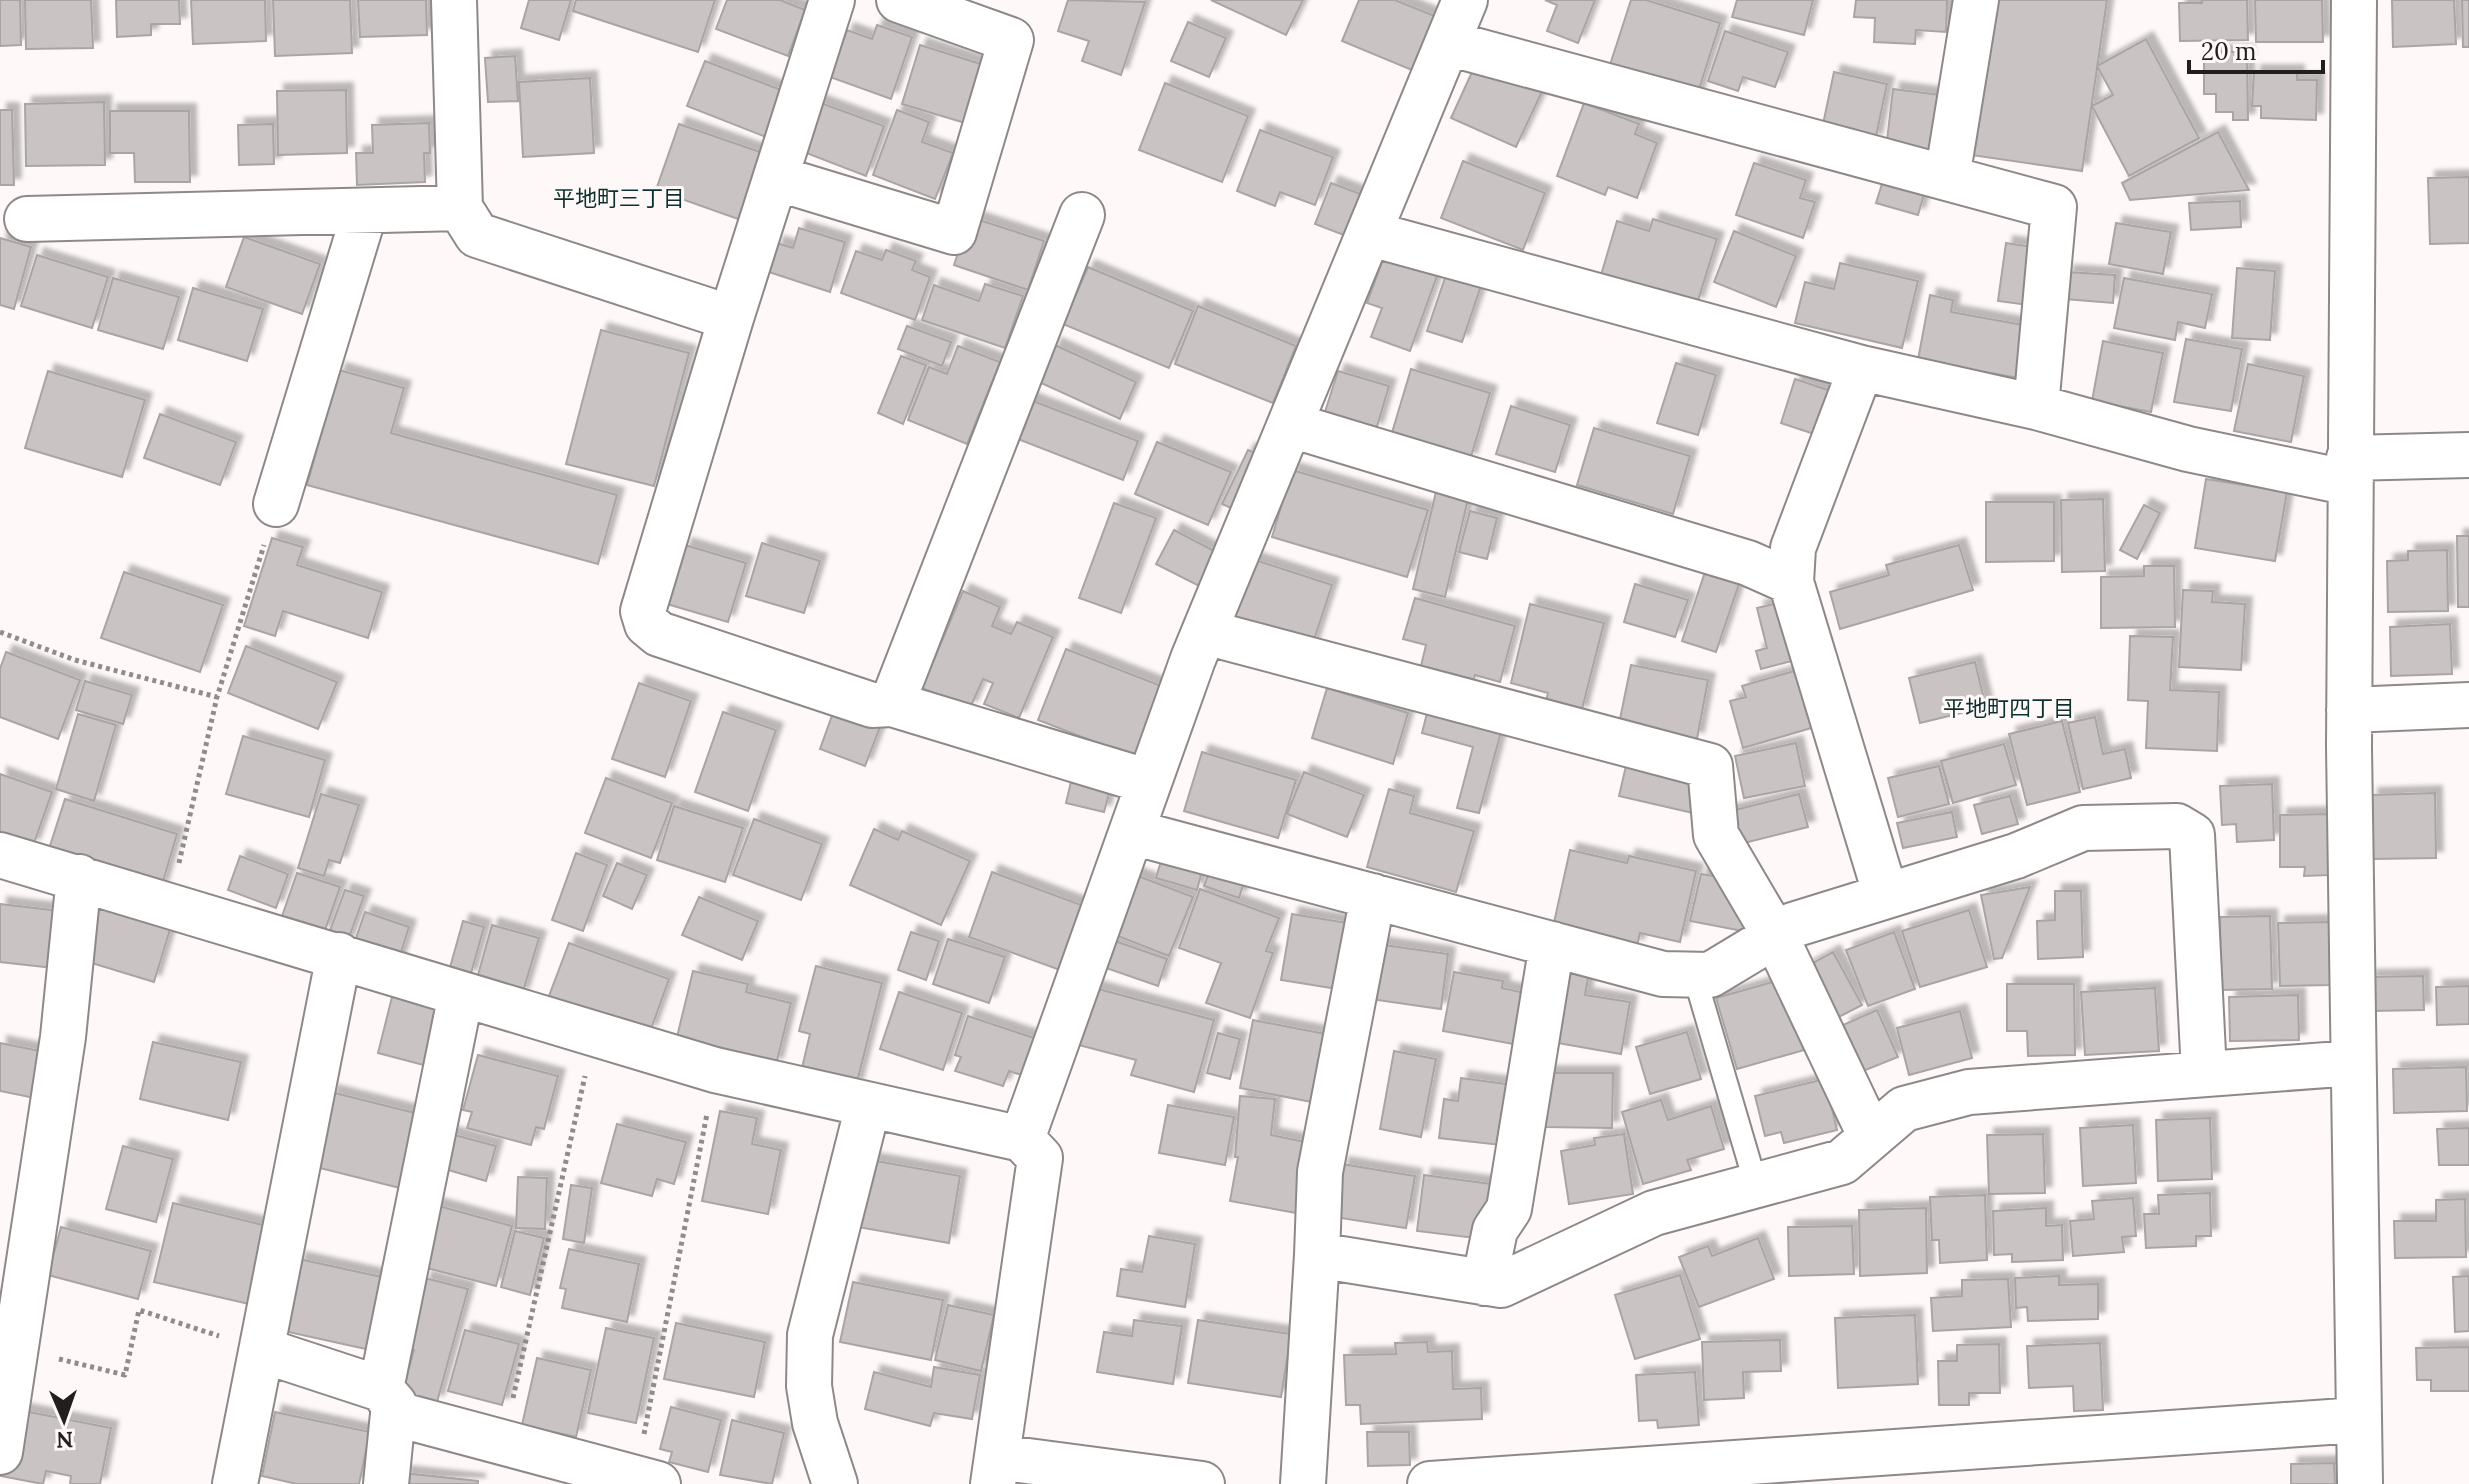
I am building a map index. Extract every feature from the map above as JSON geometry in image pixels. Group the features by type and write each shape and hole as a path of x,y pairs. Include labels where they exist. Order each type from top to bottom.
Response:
{"street":[{"path":"454,0 460,208 477,235 731,318"},
{"path":"832,0 731,318 643,611 647,624 659,634 872,705 892,704 1149,782"},
{"path":"776,178 954,232 1011,40 899,0"},
{"path":"1022,1139 1205,632 1465,0"},
{"path":"1947,178 1976,0"},
{"path":"2354,0 2349,710 2360,1484"},
{"path":"1448,43 2054,207 2036,407"},
{"path":"27,219 460,208"},
{"path":"276,504 365,211"},
{"path":"892,704 1082,215"},
{"path":"1371,234 1861,368 2036,407 2188,449 2350,470 2469,455"},
{"path":"1861,368 1793,548 1791,582 1886,896"},
{"path":"1291,425 1733,559 1791,582"},
{"path":"1205,632 1710,766 1716,835 1776,937 1871,1137"},
{"path":"2349,710 2469,705"},
{"path":"1132,832 1663,974 1710,975 1793,925 2016,856 2083,828 2177,826 2192,835 2204,1073"},
{"path":"0,855 169,903 715,1070 1022,1139 1040,1158 995,1471 1202,1484"},
{"path":"0,1452 63,1037 79,877"},
{"path":"1303,1484 1320,1172 1373,896"},
{"path":"1484,1283 1495,1230 1509,1209 1552,944"},
{"path":"235,1484 339,955"},
{"path":"386,1484 387,1401 461,994"},
{"path":"1317,1255 1501,1285 1654,1213 1842,1162 1904,1109 1969,1092 2353,1063"},
{"path":"835,1484 815,1423 809,1386 810,1335 868,1106"},
{"path":"262,1350 387,1401 504,1442 647,1481"},
{"path":"1430,1484 2358,1420"}],"lane":[{"path":"1694,974 1756,1185"}],"path":[{"path":"169,903 217,697 276,504"},
{"path":"0,632 75,660 217,697"},
{"path":"504,1442 594,1035"},
{"path":"647,1481 715,1070"},
{"path":"14,1348 125,1375 139,1310 262,1350"}],"building":[{"path":"0,0 20,0 21,45 0,46"},
{"path":"25,0 91,0 93,48 26,49"},
{"path":"116,0 179,0 180,24 151,24 151,35 117,37"},
{"path":"191,0 265,0 266,41 193,44"},
{"path":"273,0 350,0 352,53 275,56"},
{"path":"358,0 426,0 427,35 360,37"},
{"path":"529,0 571,0 559,40 521,28"},
{"path":"576,0 715,0 698,52 573,11"},
{"path":"727,0 780,0 805,10 788,56 716,29"},
{"path":"1068,0 1145,2 1121,75 1082,61 1089,41 1058,31"},
{"path":"1211,0 1303,0 1286,35"},
{"path":"1359,0 1395,0 1442,19 1419,73 1342,41"},
{"path":"1545,0 1595,0 1578,43 1547,31 1557,5"},
{"path":"1631,0 1646,0 1720,23 1696,99 1608,71"},
{"path":"1737,0 1813,0 1804,35 1732,17"},
{"path":"1856,0 1947,0 1946,32 1916,30 1915,44 1874,42 1875,18 1854,17"},
{"path":"1986,0 2107,0 2082,171 1964,154"},
{"path":"2202,0 2247,0 2248,40 2180,41 2179,3 2202,3"},
{"path":"2255,0 2322,0 2323,42 2256,42"},
{"path":"2392,0 2454,0 2456,44 2393,47"},
{"path":"2462,0 2469,0 2469,47 2463,47"},
{"path":"1188,22 1226,38 1209,77 1171,61"},
{"path":"877,25 912,37 891,99 830,77 847,30 872,39"},
{"path":"1725,31 1788,52 1775,87 1743,77 1738,91 1708,81"},
{"path":"2146,39 2199,138 2129,176 2092,106 2113,95 2097,66"},
{"path":"920,45 984,65 965,123 902,104"},
{"path":"2204,52 2247,52 2248,120 2233,120 2233,112 2216,112 2216,94 2204,94"},
{"path":"515,56 518,101 488,102 485,58"},
{"path":"1478,59 1547,81 1516,147 1451,118"},
{"path":"705,61 784,91 766,137 687,106"},
{"path":"1834,72 1887,84 1875,141 1822,129"},
{"path":"2254,72 2297,72 2297,80 2317,80 2316,120 2261,118 2261,106 2252,106"},
{"path":"590,78 594,153 523,157 519,82"},
{"path":"1165,83 1248,116 1222,182 1139,150"},
{"path":"1893,89 1949,96 1942,155 1886,149"},
{"path":"346,90 347,153 278,155 277,91"},
{"path":"104,102 105,165 26,166 25,104"},
{"path":"818,102 884,126 866,176 801,151"},
{"path":"1584,103 1639,124 1635,134 1657,143 1637,198 1608,187 1605,195 1557,176"},
{"path":"0,110 12,110 14,185 0,185"},
{"path":"897,110 929,122 922,142 953,153 935,199 873,175"},
{"path":"110,111 189,111 190,182 135,182 134,153 110,153"},
{"path":"429,123 430,153 424,153 425,182 357,185 356,153 373,153 372,125"},
{"path":"273,124 274,164 239,165 238,125"},
{"path":"679,124 763,153 738,219 656,190"},
{"path":"1260,130 1333,157 1315,205 1280,192 1275,206 1237,191"},
{"path":"2218,132 2249,190 2130,200 2122,183"},
{"path":"1463,161 1545,193 1523,250 1441,218"},
{"path":"1754,163 1806,180 1800,198 1815,202 1803,238 1736,215"},
{"path":"1887,168 1928,180 1918,215 1876,203"},
{"path":"2469,177 2469,243 2430,244 2428,178"},
{"path":"1331,183 1366,196 1349,237 1315,224"},
{"path":"2240,201 2241,227 2191,230 2189,203"},
{"path":"970,217 1044,241 1028,290 954,265"},
{"path":"1653,219 1717,239 1697,304 1601,275 1617,221 1649,231"},
{"path":"2116,223 2171,232 2163,274 2109,264"},
{"path":"799,228 845,242 830,292 769,272 777,243 793,248"},
{"path":"1734,231 1796,256 1776,307 1714,282"},
{"path":"244,237 320,264 302,314 226,287"},
{"path":"0,238 31,247 14,309 0,305"},
{"path":"1389,243 1442,262 1410,351 1371,337 1382,308 1367,303"},
{"path":"2006,243 2045,249 2036,306 1998,301"},
{"path":"886,250 916,261 912,270 930,277 915,320 841,293 856,251 882,260"},
{"path":"37,255 108,277 92,328 21,306"},
{"path":"1840,263 1918,281 1902,348 1795,323 1805,282 1834,289"},
{"path":"1449,266 1484,277 1462,342 1427,331"},
{"path":"1088,267 1193,311 1169,368 1063,324"},
{"path":"2237,268 2275,271 2270,340 2232,338"},
{"path":"2067,272 2115,275 2113,303 2065,299"},
{"path":"113,278 179,297 163,349 98,330"},
{"path":"2124,278 2212,294 2205,328 2178,322 2175,340 2114,328"},
{"path":"985,284 1023,296 1005,348 922,320 934,285 979,301"},
{"path":"193,288 263,309 247,361 178,340"},
{"path":"1930,295 1953,300 1951,312 2034,327 2024,379 1918,360"},
{"path":"1198,306 1296,346 1273,403 1175,364"},
{"path":"907,326 951,342 942,366 898,349"},
{"path":"601,330 689,353 654,486 566,464"},
{"path":"2186,339 2242,349 2231,411 2174,402"},
{"path":"2103,341 2163,353 2151,412 2092,401"},
{"path":"1055,345 1136,382 1120,419 1039,382"},
{"path":"958,346 1000,362 967,444 908,420 929,367 947,374"},
{"path":"901,356 926,365 903,424 878,413"},
{"path":"1676,363 1716,375 1698,435 1657,423"},
{"path":"2248,364 2304,376 2291,442 2234,431"},
{"path":"1411,369 1490,393 1470,460 1391,436"},
{"path":"339,370 404,388 391,433 617,495 598,564 307,485"},
{"path":"48,371 145,400 122,477 25,448"},
{"path":"1338,371 1389,386 1376,430 1324,415"},
{"path":"1795,379 1834,392 1820,436 1781,423"},
{"path":"1025,398 1138,441 1123,480 1010,436"},
{"path":"1511,406 1570,425 1555,472 1496,454"},
{"path":"160,414 236,442 220,485 144,458"},
{"path":"1594,428 1690,456 1673,514 1577,485"},
{"path":"1157,442 1231,472 1208,525 1135,494"},
{"path":"1248,450 1266,458 1240,512 1222,504"},
{"path":"1292,470 1428,510 1407,577 1272,537"},
{"path":"1439,479 1471,486 1445,597 1413,589"},
{"path":"2206,479 2287,492 2275,561 2195,548"},
{"path":"2103,499 2105,571 2062,572 2061,500"},
{"path":"1986,502 2054,502 2054,561 1986,562"},
{"path":"1114,503 1156,518 1121,613 1079,598"},
{"path":"2144,505 2160,513 2137,559 2120,550"},
{"path":"1470,511 1497,518 1487,559 1459,552"},
{"path":"1174,530 1220,554 1203,588 1156,564"},
{"path":"2457,536 2469,536 2469,607 2458,607"},
{"path":"272,538 303,547 297,565 382,592 368,638 283,611 275,636 244,626"},
{"path":"762,543 820,561 804,613 746,596"},
{"path":"685,545 746,563 728,622 667,604"},
{"path":"1959,545 1973,590 1840,629 1830,592 1889,575 1886,565"},
{"path":"2447,550 2448,611 2388,612 2387,561 2408,560 2408,551"},
{"path":"1252,559 1332,585 1312,646 1232,619"},
{"path":"1709,560 1743,572 1716,652 1682,641"},
{"path":"2144,566 2174,566 2175,627 2101,628 2101,577 2144,576"},
{"path":"124,572 223,605 200,672 101,638"},
{"path":"1635,584 1688,600 1675,637 1624,622"},
{"path":"2183,590 2213,591 2212,602 2245,604 2241,670 2179,667"},
{"path":"963,591 1000,607 992,626 1011,634 1017,622 1053,637 1019,718 984,704 993,683 983,679 970,708 922,688"},
{"path":"1786,591 1803,658 1761,669 1756,651 1767,648 1757,608 1774,604 1771,595"},
{"path":"1415,598 1515,626 1500,682 1475,675 1472,684 1420,670 1426,645 1403,639"},
{"path":"1530,604 1604,623 1581,713 1545,705 1548,693 1511,683"},
{"path":"2450,624 2452,674 2391,676 2390,627"},
{"path":"2130,636 2173,637 2170,690 2219,692 2217,751 2146,748 2148,701 2128,700"},
{"path":"246,646 337,682 318,729 228,693"},
{"path":"1066,649 1164,687 1136,758 1038,720"},
{"path":"6,652 80,680 58,739 0,717 0,669"},
{"path":"1975,662 1986,707 1920,723 1909,678"},
{"path":"1631,665 1708,680 1697,739 1619,724"},
{"path":"1801,669 1818,726 1743,748 1730,701 1746,697 1742,686"},
{"path":"85,681 132,695 123,724 76,710"},
{"path":"639,683 691,701 665,777 612,759"},
{"path":"1327,688 1408,713 1393,764 1312,738"},
{"path":"1430,701 1504,721 1479,813 1457,808 1473,747 1422,733"},
{"path":"834,710 880,727 865,766 820,749"},
{"path":"723,712 776,730 748,811 695,792"},
{"path":"78,714 116,725 94,801 56,789"},
{"path":"2095,717 2103,754 2125,749 2131,778 2083,789 2068,723"},
{"path":"2062,721 2080,792 2027,805 2009,734"},
{"path":"243,736 325,760 309,817 226,794"},
{"path":"1796,743 1805,786 1744,798 1735,756"},
{"path":"2004,744 2016,785 1953,803 1941,761"},
{"path":"1202,752 1296,780 1278,838 1184,811"},
{"path":"1629,753 1703,770 1693,813 1619,796"},
{"path":"1939,766 1949,804 1898,817 1888,778"},
{"path":"1074,769 1113,779 1104,812 1066,803"},
{"path":"1304,772 1364,795 1347,837 1287,814"},
{"path":"0,774 52,792 33,846 0,835"},
{"path":"606,778 672,803 651,858 585,833"},
{"path":"2272,784 2274,840 2237,842 2236,824 2222,825 2220,786"},
{"path":"1389,789 1414,796 1410,813 1474,831 1456,892 1367,867"},
{"path":"2435,793 2436,858 2372,859 2371,795"},
{"path":"321,794 359,805 340,863 329,860 324,876 298,868"},
{"path":"1799,794 1808,827 1732,846 1723,813"},
{"path":"2010,796 2018,824 1982,834 1974,805"},
{"path":"65,799 177,834 161,888 48,852"},
{"path":"674,806 743,828 725,882 657,860"},
{"path":"1952,812 1957,837 1903,848 1897,823"},
{"path":"2329,814 2329,875 2304,876 2305,867 2280,867 2280,815"},
{"path":"754,819 822,844 801,900 733,875"},
{"path":"874,829 898,840 902,831 970,861 941,925 850,885"},
{"path":"1165,847 1205,859 1197,890 1156,878"},
{"path":"1570,850 1627,863 1629,856 1696,871 1680,942 1640,933 1637,946 1553,927"},
{"path":"576,853 607,865 583,931 552,920"},
{"path":"240,856 288,874 276,908 228,890"},
{"path":"617,863 647,875 632,909 603,896"},
{"path":"1212,865 1246,876 1239,898 1204,886"},
{"path":"992,872 1084,906 1060,970 969,937"},
{"path":"297,873 340,887 324,933 281,919"},
{"path":"1133,874 1193,897 1169,956 1110,933"},
{"path":"1701,874 1733,879 1748,899 1743,931 1690,921"},
{"path":"2030,887 2002,958 1994,959 1981,895"},
{"path":"1200,889 1279,918 1266,951 1273,953 1250,1018 1206,1003 1221,963 1179,948"},
{"path":"345,890 364,896 347,943 328,936"},
{"path":"2055,891 2081,891 2083,957 2038,959 2037,921 2055,920"},
{"path":"699,897 758,921 742,960 682,935"},
{"path":"0,904 60,911 53,968 0,962"},
{"path":"99,904 171,926 154,982 82,960"},
{"path":"1969,910 1987,967 1920,987 1902,931"},
{"path":"365,912 409,927 398,962 353,947"},
{"path":"1292,914 1354,924 1344,990 1281,980"},
{"path":"2270,916 2272,989 2221,990 2220,917"},
{"path":"463,921 484,927 470,977 449,971"},
{"path":"2329,922 2330,985 2280,986 2278,923"},
{"path":"492,925 539,938 522,995 476,982"},
{"path":"911,932 939,941 926,980 898,970"},
{"path":"1894,932 1915,989 1868,1006 1846,950"},
{"path":"948,939 1005,957 989,1003 933,984"},
{"path":"1112,940 1167,959 1158,986 1103,967"},
{"path":"569,943 669,979 650,1032 549,996"},
{"path":"1377,944 1448,954 1441,1009 1370,999"},
{"path":"1833,952 1862,1005 1835,1019 1806,967"},
{"path":"1560,961 1590,967 1585,995 1630,1002 1621,1054 1546,1041"},
{"path":"816,966 882,983 856,1086 801,1072 810,1034 799,1031"},
{"path":"693,971 748,984 746,992 791,1003 776,1065 676,1041"},
{"path":"1454,972 1503,981 1502,988 1529,994 1519,1045 1443,1031"},
{"path":"2423,976 2424,1010 2371,1011 2369,977"},
{"path":"1776,981 1783,1003 1789,1002 1804,1050 1737,1069 1716,998"},
{"path":"2007,984 2074,984 2075,1055 2028,1056 2027,1031 2007,1031"},
{"path":"2469,986 2469,1024 2437,1025 2436,987"},
{"path":"1091,987 1214,1020 1194,1092 1131,1075 1136,1060 1075,1044"},
{"path":"2155,988 2159,1051 2085,1055 2081,992"},
{"path":"899,992 962,1013 943,1070 880,1049"},
{"path":"393,993 450,1007 435,1068 378,1053"},
{"path":"2298,995 2299,1040 2230,1041 2229,997"},
{"path":"1877,1010 1898,1057 1863,1071 1843,1025"},
{"path":"1960,1011 1972,1058 1909,1075 1897,1028"},
{"path":"968,1016 1040,1040 1028,1077 1009,1071 1003,1086 955,1071 961,1057 955,1055"},
{"path":"1253,1020 1336,1036 1322,1104 1240,1088"},
{"path":"1687,1032 1701,1079 1650,1094 1636,1047"},
{"path":"1218,1033 1240,1039 1230,1079 1207,1073"},
{"path":"153,1042 241,1062 228,1120 140,1099"},
{"path":"0,1043 45,1052 35,1098 0,1091"},
{"path":"1394,1051 1436,1059 1421,1137 1380,1129"},
{"path":"478,1055 558,1076 544,1129 536,1127 531,1145 467,1128 472,1112 463,1110"},
{"path":"2466,1067 2467,1111 2394,1113 2393,1069"},
{"path":"1545,1073 1613,1073 1612,1128 1544,1127"},
{"path":"1461,1078 1514,1085 1501,1145 1439,1138 1444,1099 1458,1101"},
{"path":"1825,1079 1837,1130 1784,1143 1781,1132 1765,1136 1755,1096"},
{"path":"331,1092 423,1115 404,1189 312,1166"},
{"path":"1240,1096 1275,1099 1271,1135 1315,1144 1302,1214 1230,1201 1238,1157 1235,1157"},
{"path":"1661,1100 1668,1120 1711,1106 1724,1149 1687,1160 1691,1170 1643,1184 1622,1112"},
{"path":"1168,1105 1234,1117 1225,1165 1159,1153"},
{"path":"720,1111 757,1118 752,1144 781,1150 768,1214 702,1201"},
{"path":"2210,1118 2212,1179 2158,1181 2156,1120"},
{"path":"617,1124 686,1142 674,1184 657,1179 652,1196 601,1183"},
{"path":"2133,1125 2136,1183 2083,1186 2080,1128"},
{"path":"2469,1128 2469,1165 2439,1165 2437,1129"},
{"path":"447,1133 496,1146 486,1181 438,1167"},
{"path":"1624,1134 1633,1194 1569,1204 1561,1151 1595,1145 1594,1138"},
{"path":"2043,1134 2045,1193 1989,1194 1987,1135"},
{"path":"123,1146 173,1159 156,1222 106,1209"},
{"path":"871,1160 960,1176 949,1243 858,1227"},
{"path":"1342,1164 1415,1176 1406,1228 1334,1217"},
{"path":"1424,1175 1499,1185 1483,1239 1417,1231"},
{"path":"518,1177 547,1178 545,1229 516,1228"},
{"path":"571,1185 592,1188 584,1243 563,1239"},
{"path":"2210,1193 2211,1236 2196,1236 2196,1246 2146,1248 2144,1214 2159,1214 2158,1195"},
{"path":"1985,1195 1987,1260 1940,1263 1939,1240 1932,1240 1930,1197"},
{"path":"2133,1198 2136,1236 2122,1237 2124,1252 2073,1256 2070,1221 2094,1219 2092,1201"},
{"path":"2465,1199 2466,1257 2395,1258 2394,1221 2436,1221 2436,1200"},
{"path":"173,1203 267,1226 249,1304 154,1282"},
{"path":"435,1205 512,1226 496,1286 419,1266"},
{"path":"1926,1208 1927,1273 1860,1276 1859,1210"},
{"path":"2046,1208 2046,1226 2062,1225 2063,1260 2012,1262 2012,1254 1994,1255 1993,1211"},
{"path":"1852,1226 1854,1274 1789,1276 1788,1227"},
{"path":"61,1227 151,1251 138,1299 48,1275"},
{"path":"515,1231 544,1238 530,1295 501,1287"},
{"path":"1149,1236 1195,1244 1185,1307 1117,1296 1121,1269 1142,1272"},
{"path":"1758,1238 1774,1279 1699,1307 1679,1257 1708,1246 1712,1256"},
{"path":"569,1249 639,1264 627,1322 562,1308 566,1289 560,1288"},
{"path":"299,1259 391,1279 375,1351 284,1331"},
{"path":"1680,1275 1700,1339 1635,1359 1615,1295"},
{"path":"2059,1276 2059,1285 2098,1284 2098,1319 2028,1321 2027,1307 2016,1308 2015,1278"},
{"path":"2469,1276 2469,1331 2455,1332 2453,1277"},
{"path":"425,1278 468,1289 437,1402 402,1393 414,1350 406,1348"},
{"path":"2008,1279 2011,1327 1933,1331 1931,1298 1962,1296 1962,1280"},
{"path":"853,1282 943,1300 931,1360 840,1342"},
{"path":"948,1305 994,1315 981,1371 935,1360"},
{"path":"1915,1315 1918,1384 1838,1388 1835,1318"},
{"path":"1134,1320 1182,1326 1173,1384 1097,1372 1104,1332 1132,1336"},
{"path":"1198,1320 1291,1334 1281,1397 1188,1383"},
{"path":"676,1323 765,1342 754,1397 664,1379"},
{"path":"606,1328 654,1338 636,1423 588,1413"},
{"path":"465,1330 519,1344 502,1405 448,1391"},
{"path":"1780,1340 1781,1371 1743,1372 1744,1398 1704,1400 1702,1342"},
{"path":"1427,1342 1428,1352 1452,1351 1453,1389 1481,1388 1482,1419 1361,1424 1360,1405 1346,1405 1344,1355 1396,1354 1395,1343"},
{"path":"2100,1343 2103,1410 2074,1411 2073,1386 2029,1388 2027,1346"},
{"path":"1999,1344 2000,1393 1969,1393 1969,1405 1939,1405 1938,1361 1957,1361 1957,1345"},
{"path":"2469,1347 2469,1391 2431,1391 2431,1380 2417,1380 2416,1348"},
{"path":"537,1358 591,1370 576,1437 522,1425"},
{"path":"934,1367 980,1375 972,1419 934,1413 930,1426 865,1409 874,1372 931,1387"},
{"path":"1695,1372 1699,1425 1658,1428 1657,1420 1639,1421 1636,1375"},
{"path":"671,1407 721,1420 708,1472 669,1462 672,1452 660,1449"},
{"path":"14,1409 111,1428 100,1484 70,1484 71,1476 46,1471 43,1484 1,1476"},
{"path":"275,1412 370,1432 359,1484 297,1484 262,1476"},
{"path":"732,1420 784,1433 772,1484 720,1475"},
{"path":"1367,1432 1409,1432 1410,1465 1368,1466"},
{"path":"2334,1463 2335,1484 2291,1484 2291,1464"},
{"path":"404,1473 478,1481 478,1484 403,1484"}],"district":[{"name":"平地町三丁目","path":"619,198"},
{"name":"平地町四丁目","path":"2009,708"}]}
